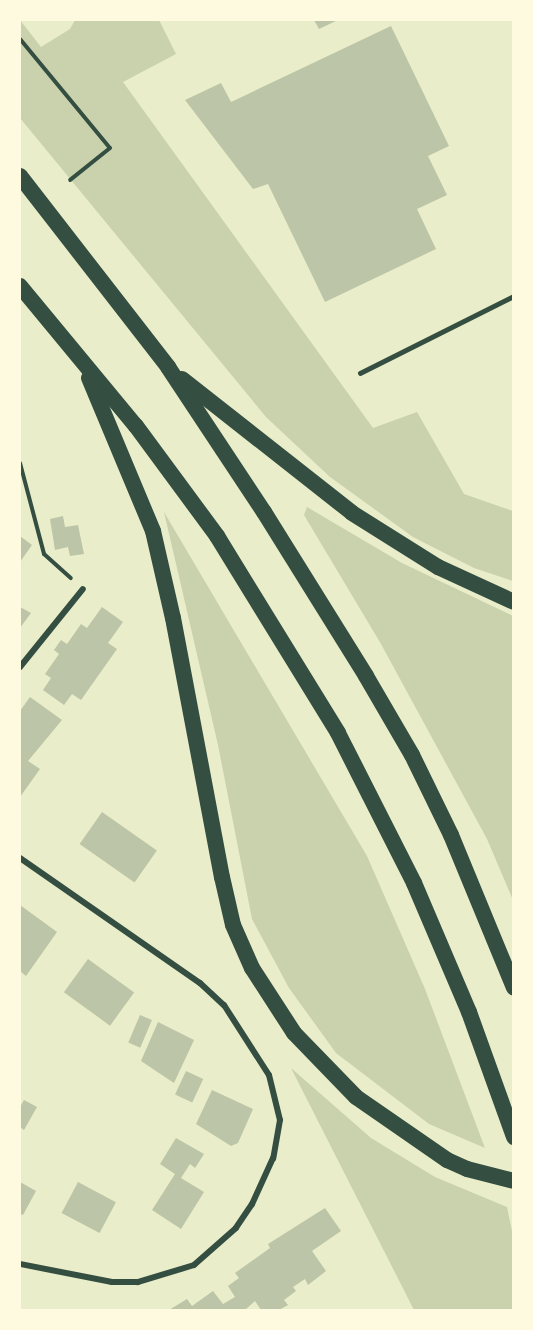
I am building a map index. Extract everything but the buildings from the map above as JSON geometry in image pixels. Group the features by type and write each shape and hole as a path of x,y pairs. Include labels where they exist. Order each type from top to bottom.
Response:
{"highway":[{"path":"20,176 168,367 264,512 412,755 451,835 513,988"},
{"path":"20,286 136,426 217,536 338,733 414,883 473,1024 513,1137"},
{"path":"82,361 153,531 233,925 272,1002 309,1051 356,1097 417,1142 467,1169 513,1181"},
{"path":"168,367 352,513 438,567 513,602"}],"street":[{"path":"20,667 83,589"},
{"path":"20,858 200,983 224,1005 269,1075 278,1103 277,1139 262,1184 236,1228 194,1265 170,1275 138,1282 112,1282 20,1264"}],"lane":[{"path":"360,373 513,296"}],"path":[{"path":"20,39 110,148 70,180"},
{"path":"20,463 44,554 83,589"}],"green space":[{"path":"20,20 41,47 70,29 75,20 159,20 176,54 123,82 373,428 417,412 464,494 513,511 513,581 474,568 413,537 330,477 266,417 20,118"},
{"path":"307,507 402,563 513,616 513,900 487,839 381,644 304,515"},
{"path":"164,512 367,856 425,989 485,1148 429,1124 336,1053 289,988 252,919 218,745"},
{"path":"291,1068 371,1138 435,1177 507,1207 513,1236 513,1310 414,1310"}]}
